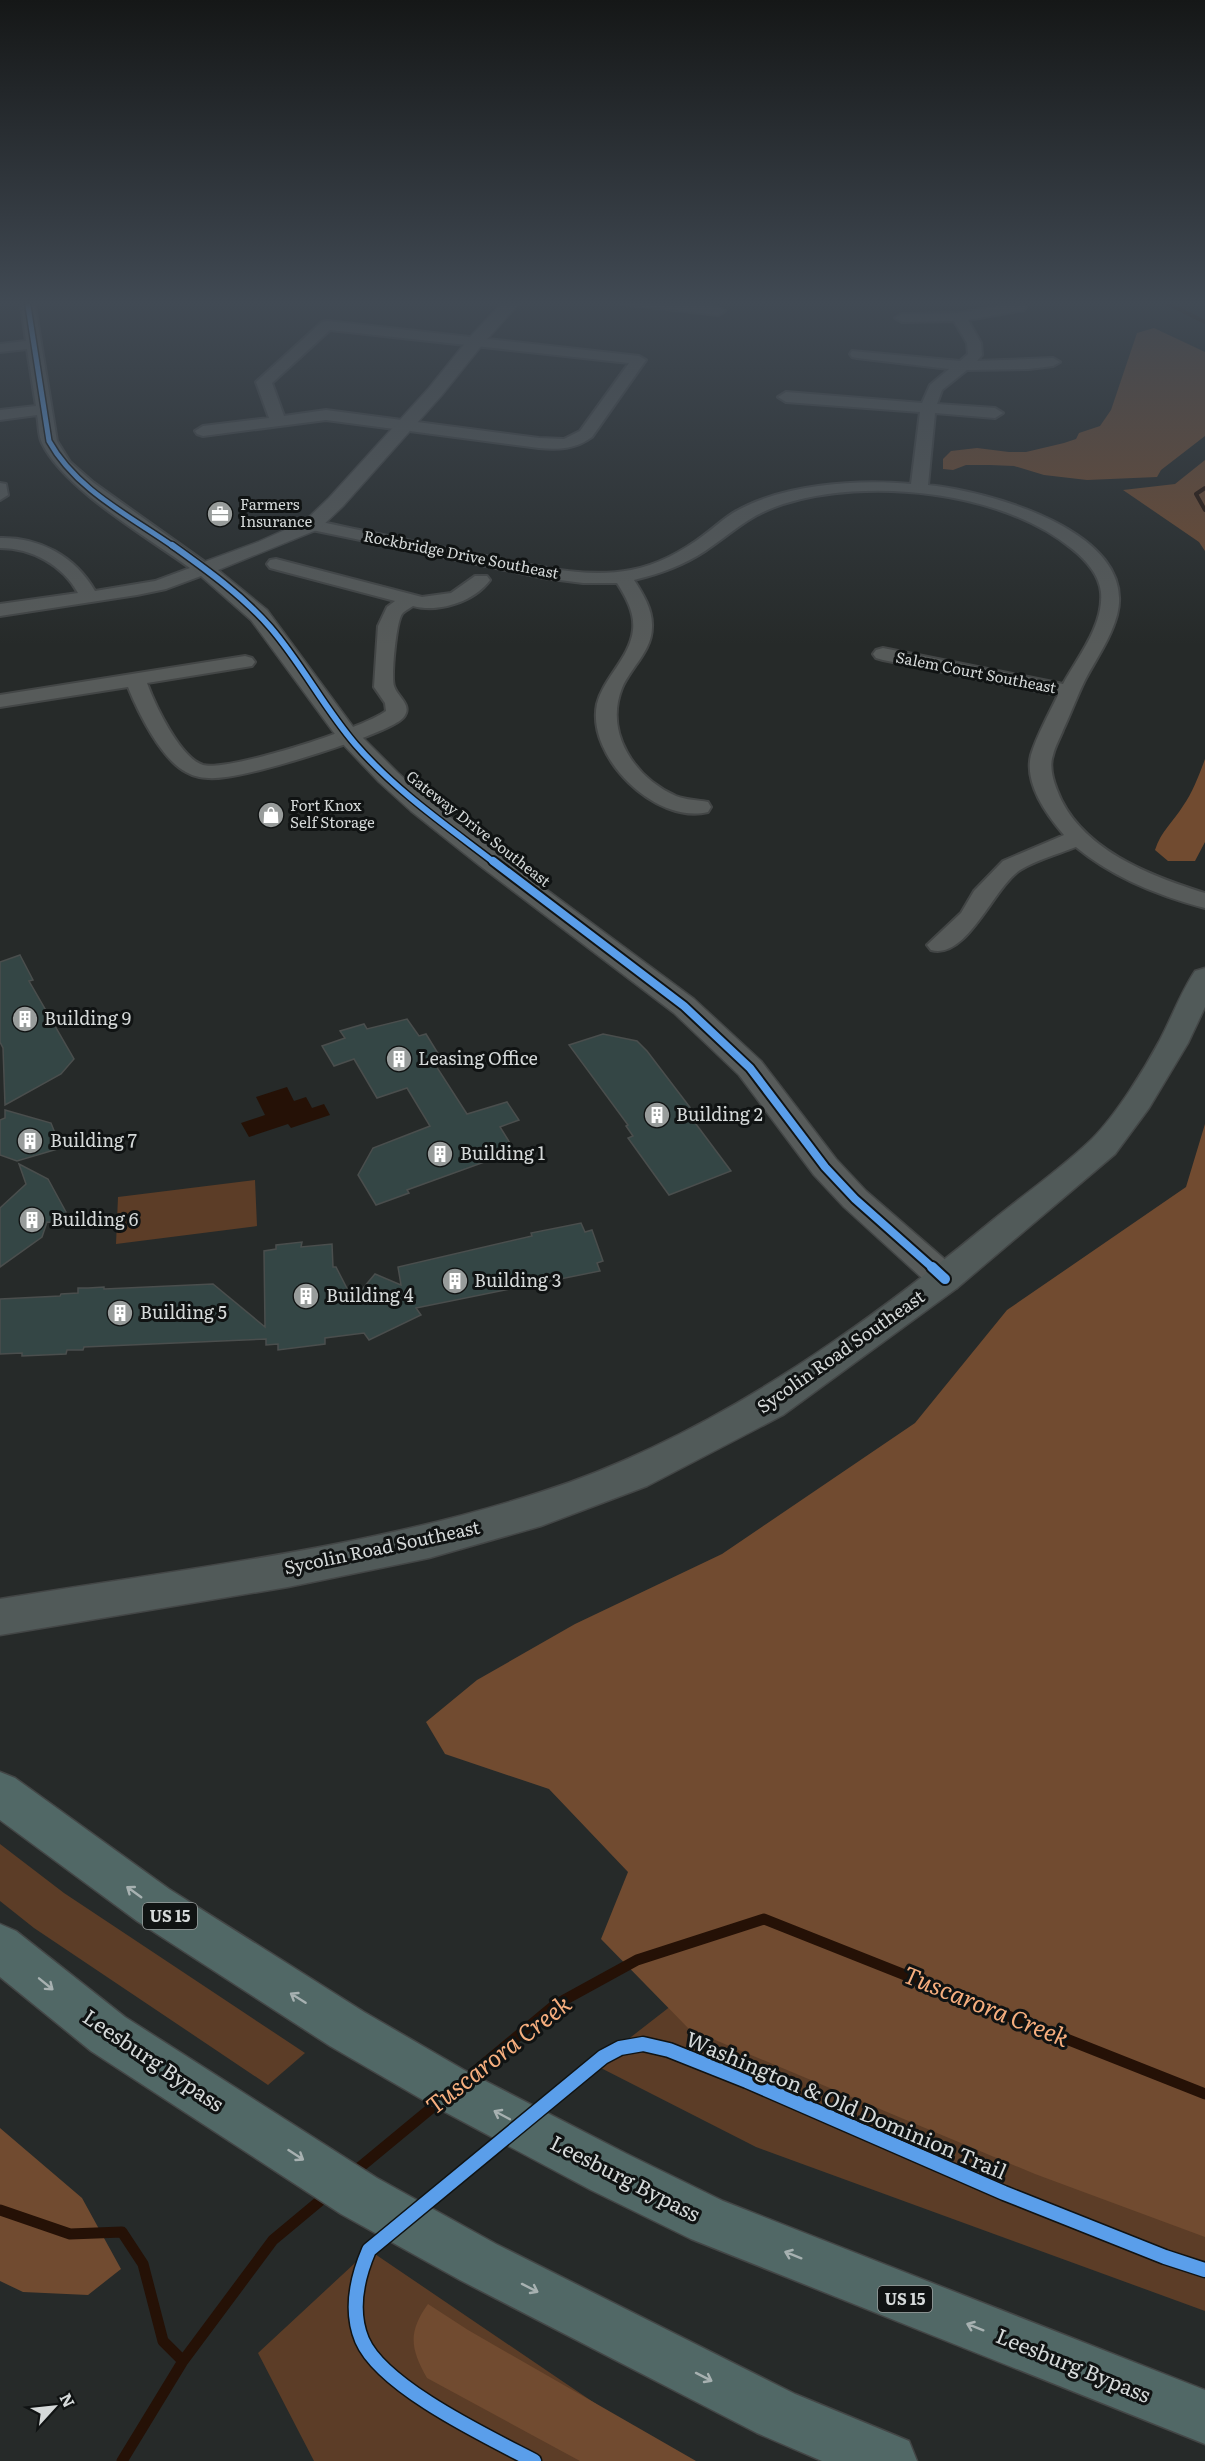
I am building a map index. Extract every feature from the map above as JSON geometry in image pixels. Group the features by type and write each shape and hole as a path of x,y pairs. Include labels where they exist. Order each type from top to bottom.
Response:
{"highway":[{"name":"Leesburg Bypass","path":"0,1793 153,1905 347,2029 447,2087 609,2172 709,2221 1205,2417"},
{"name":"Leesburg Bypass","path":"0,1947 108,2034 359,2196 478,2262 776,2414 889,2461"}],"main road":[{"name":"Sycolin Road Southeast","path":"0,1617 288,1569 417,1544 542,1509 634,1475 770,1404 945,1279 1104,1146 1138,1100 1173,1043 1205,977"}],"street":[{"name":"Gateway Drive Southeast","path":"44,415 49,441 74,476 233,591 259,615 348,736 387,777 420,806 684,1006 750,1068 825,1167 855,1199 945,1279"},
{"path":"276,415 278,421"},
{"path":"203,431 327,415 539,443 572,442 586,434 600,415"},
{"path":"0,610 160,585 312,525 415,415"},
{"path":"919,488 927,415"},
{"path":"0,488 0,495"},
{"name":"Rockbridge Drive Southeast","path":"312,525 546,574 623,577 687,555 742,515 769,504 819,492 857,488 919,488 964,496 1032,517 1064,534 1094,561 1106,582 1110,603 1101,628 1069,691 1042,752 1041,771 1046,792 1056,813 1077,838 1101,856 1130,873 1164,888 1205,901"},
{"path":"0,543 27,544 43,551 84,584 89,596"},
{"path":"276,564 427,603 456,598 481,580"},
{"path":"623,577 642,614 643,631 633,655 611,690 605,720 608,736 627,770 640,784 670,800 700,807"},
{"path":"354,585 387,626"},
{"path":"136,680 140,695 181,760 201,770 228,771 348,736 379,726 395,714 397,706 395,701 384,687 387,626 394,611 409,600"},
{"name":"Salem Court Southeast","path":"883,654 1069,691"},
{"path":"0,701 245,662"},
{"path":"939,945 971,917 982,896 1011,866 1077,838"}],"shaded area":[{"path":"1108,415 1205,415 1205,436 1161,470 1157,477 1087,480 1044,475 1014,466 990,465 966,465 953,470 943,469 943,459 951,451 977,448 1026,452 1076,439 1079,433 1100,426"},
{"path":"1205,460 1205,551 1199,542 1123,490 1175,484"},
{"path":"1205,759 1205,842 1195,861 1168,861 1155,850 1164,832 1190,795"},
{"path":"287,1087 294,1101 306,1097 312,1108 324,1104 330,1115 291,1128 288,1124 249,1137 241,1123 265,1115 256,1097"},
{"path":"1205,1124 1205,2237 1035,2174 689,2029 601,1939 628,1872 549,1789 445,1754 426,1722 477,1680 575,1624 722,1554 915,1423 1007,1310 1186,1187"},
{"path":"255,1180 257,1226 116,1244 118,1197"},
{"path":"0,1844 64,1893 305,2053 268,2085 34,1928 0,1901"},
{"path":"721,1967 1205,2161 1205,2311 756,2147 595,2065"},
{"path":"0,2128 82,2198 121,2269 88,2295 23,2292 0,2281"},
{"path":"369,2250 680,2461 314,2461 258,2353"},
{"path":"428,2304 468,2330 696,2461 580,2461 427,2378 417,2358 414,2332"}],"building":[{"name":"Building 9","path":"20,955 33,980 29,981 74,1059 61,1074 5,1105 3,1048 0,1042 0,962"},
{"path":"407,1019 419,1036 426,1034 444,1063 436,1066 467,1114 507,1102 519,1120 500,1127 515,1151 407,1190 409,1193 376,1205 358,1175 373,1148 430,1126 407,1088 377,1098 354,1059 334,1066 322,1046 345,1038 340,1031 364,1024 367,1029"},
{"name":"Building 2","path":"603,1034 637,1041 647,1051 695,1114 690,1116 731,1171 669,1195 628,1138 633,1136 626,1126 628,1125 569,1045"},
{"name":"Building 7","path":"5,1110 51,1123 61,1148 17,1161 0,1155 0,1120 5,1118"},
{"name":"Building 6","path":"19,1164 48,1179 66,1212 62,1223 47,1222 42,1237 0,1267 0,1208 26,1184"},
{"path":"581,1223 585,1232 592,1230 603,1261 597,1263 600,1271 416,1308 421,1315 369,1340 364,1333 325,1338 325,1344 278,1350 278,1344 266,1345 266,1339 84,1347 83,1350 67,1350 66,1354 22,1356 22,1353 0,1354 0,1299 60,1296 61,1294 78,1293 78,1288 213,1284 265,1327 264,1251 276,1249 276,1245 302,1242 301,1247 332,1244 333,1267 336,1267 353,1300 375,1274 401,1285 398,1267 532,1236 531,1233"}],"waterway":[{"name":"Tuscarora Creek","path":"1205,488 1196,494 1205,510"},
{"name":"Tuscarora Creek","path":"466,2079 555,2005 637,1960 764,1919 1205,2094"},
{"name":"Tuscarora Creek","path":"353,2173 440,2101"},
{"name":"Tuscarora Creek","path":"183,2361 273,2240 327,2195"},
{"path":"0,2210 70,2234 122,2232 143,2264 163,2341 183,2361"},
{"name":"Tuscarora Creek","path":"122,2461 183,2361"}],"cycle path":[{"path":"45,415 49,441 74,476 214,575 257,613 282,642 355,744 419,805 684,1006 750,1068 825,1167 855,1199 945,1279"},
{"name":"Washington & Old Dominion Trail","path":"534,2461 447,2413 398,2381 379,2364 368,2351 358,2327 356,2300 360,2274 369,2250 603,2057 620,2048 643,2044 669,2050 747,2081 1004,2193 1165,2257 1205,2270"}],"place":[{"name":"Farmers Insurance","path":"220,514"},
{"name":"Fort Knox Self Storage","path":"271,815"},
{"name":"Building 9","path":"25,1019"},
{"name":"Leasing Office","path":"399,1059"},
{"name":"Building 2","path":"657,1115"},
{"name":"Building 7","path":"30,1141"},
{"name":"Building 1","path":"440,1154"},
{"name":"Building 6","path":"32,1220"},
{"name":"Building 3","path":"455,1281"},
{"name":"Building 4","path":"306,1296"},
{"name":"Building 5","path":"120,1313"}]}
